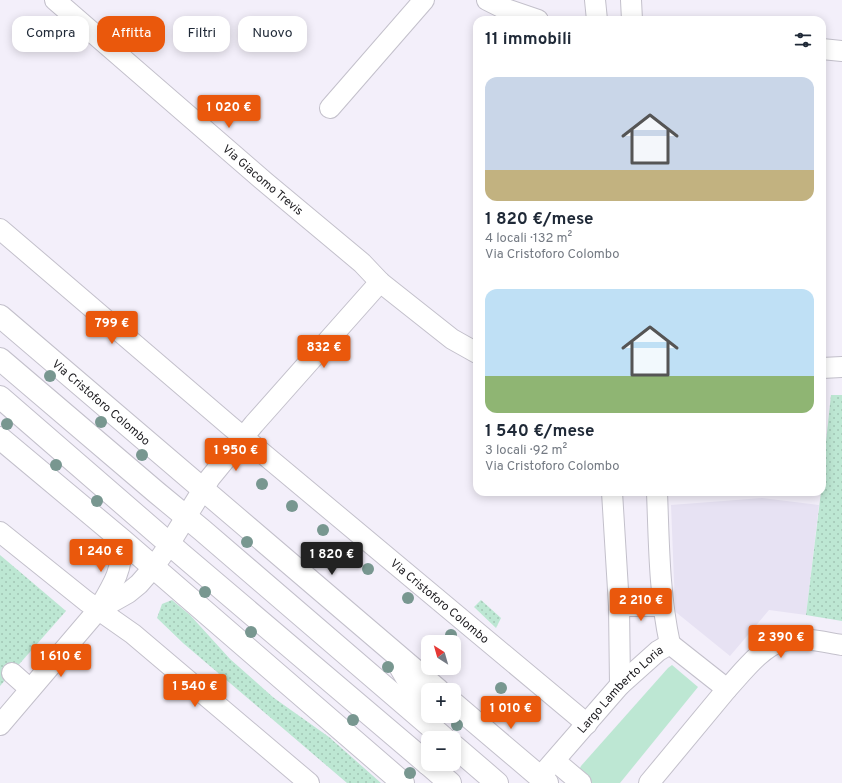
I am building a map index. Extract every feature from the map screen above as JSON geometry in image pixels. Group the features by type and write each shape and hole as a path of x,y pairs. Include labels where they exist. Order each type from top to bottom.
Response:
{"main road":[{"name":"Via Cristoforo Colombo","path":"0,316 430,683"},
{"path":"0,359 186,516 436,731"},
{"path":"0,397 169,544 421,758"},
{"path":"0,438 122,540 403,783"},
{"path":"391,650 421,701"},
{"path":"461,710 543,780"},
{"path":"337,726 408,746"},
{"path":"461,753 497,783"},
{"path":"436,771 450,783"}],"street":[{"name":"Via Giacomo Trevis","path":"55,0 265,182 362,263 380,282 448,336 473,351"},
{"path":"330,108 424,0"},
{"path":"487,0 503,8 526,16"},
{"path":"595,0 597,16"},
{"path":"631,0 632,16"},
{"path":"826,49 842,51"},
{"name":"Via Cristoforo Colombo","path":"0,229 244,437 586,724"},
{"path":"98,610 128,593 139,584 153,568 210,478 380,282"},
{"path":"826,368 842,367"},
{"path":"612,496 618,606 620,685"},
{"path":"657,496 663,606 670,644"},
{"path":"0,532 98,610 133,634 309,783"},
{"path":"0,725 98,610 112,586 122,562 122,540"},
{"path":"618,606 663,606"},
{"path":"652,782 727,689 765,649 776,643 796,639 842,645"},
{"name":"Largo Lamberto Loria","path":"543,780 555,761 620,685 658,651 670,644 727,689"},
{"path":"12,673 30,689"},
{"path":"555,761 581,783"}],"shaded area":[{"path":"762,498 819,505 806,615 769,610 730,656 672,609 675,606 671,505"}],"green space":[{"path":"831,395 842,395 842,621 806,615 821,496 826,496 826,442"},
{"path":"0,555 66,611 0,686"},
{"path":"172,600 190,615 230,659 274,698 329,737 381,783 347,783 183,643 157,618 162,604"},
{"path":"481,600 501,618 496,628 474,607"},
{"path":"672,665 698,687 620,783 589,783 579,770 581,766"}]}
